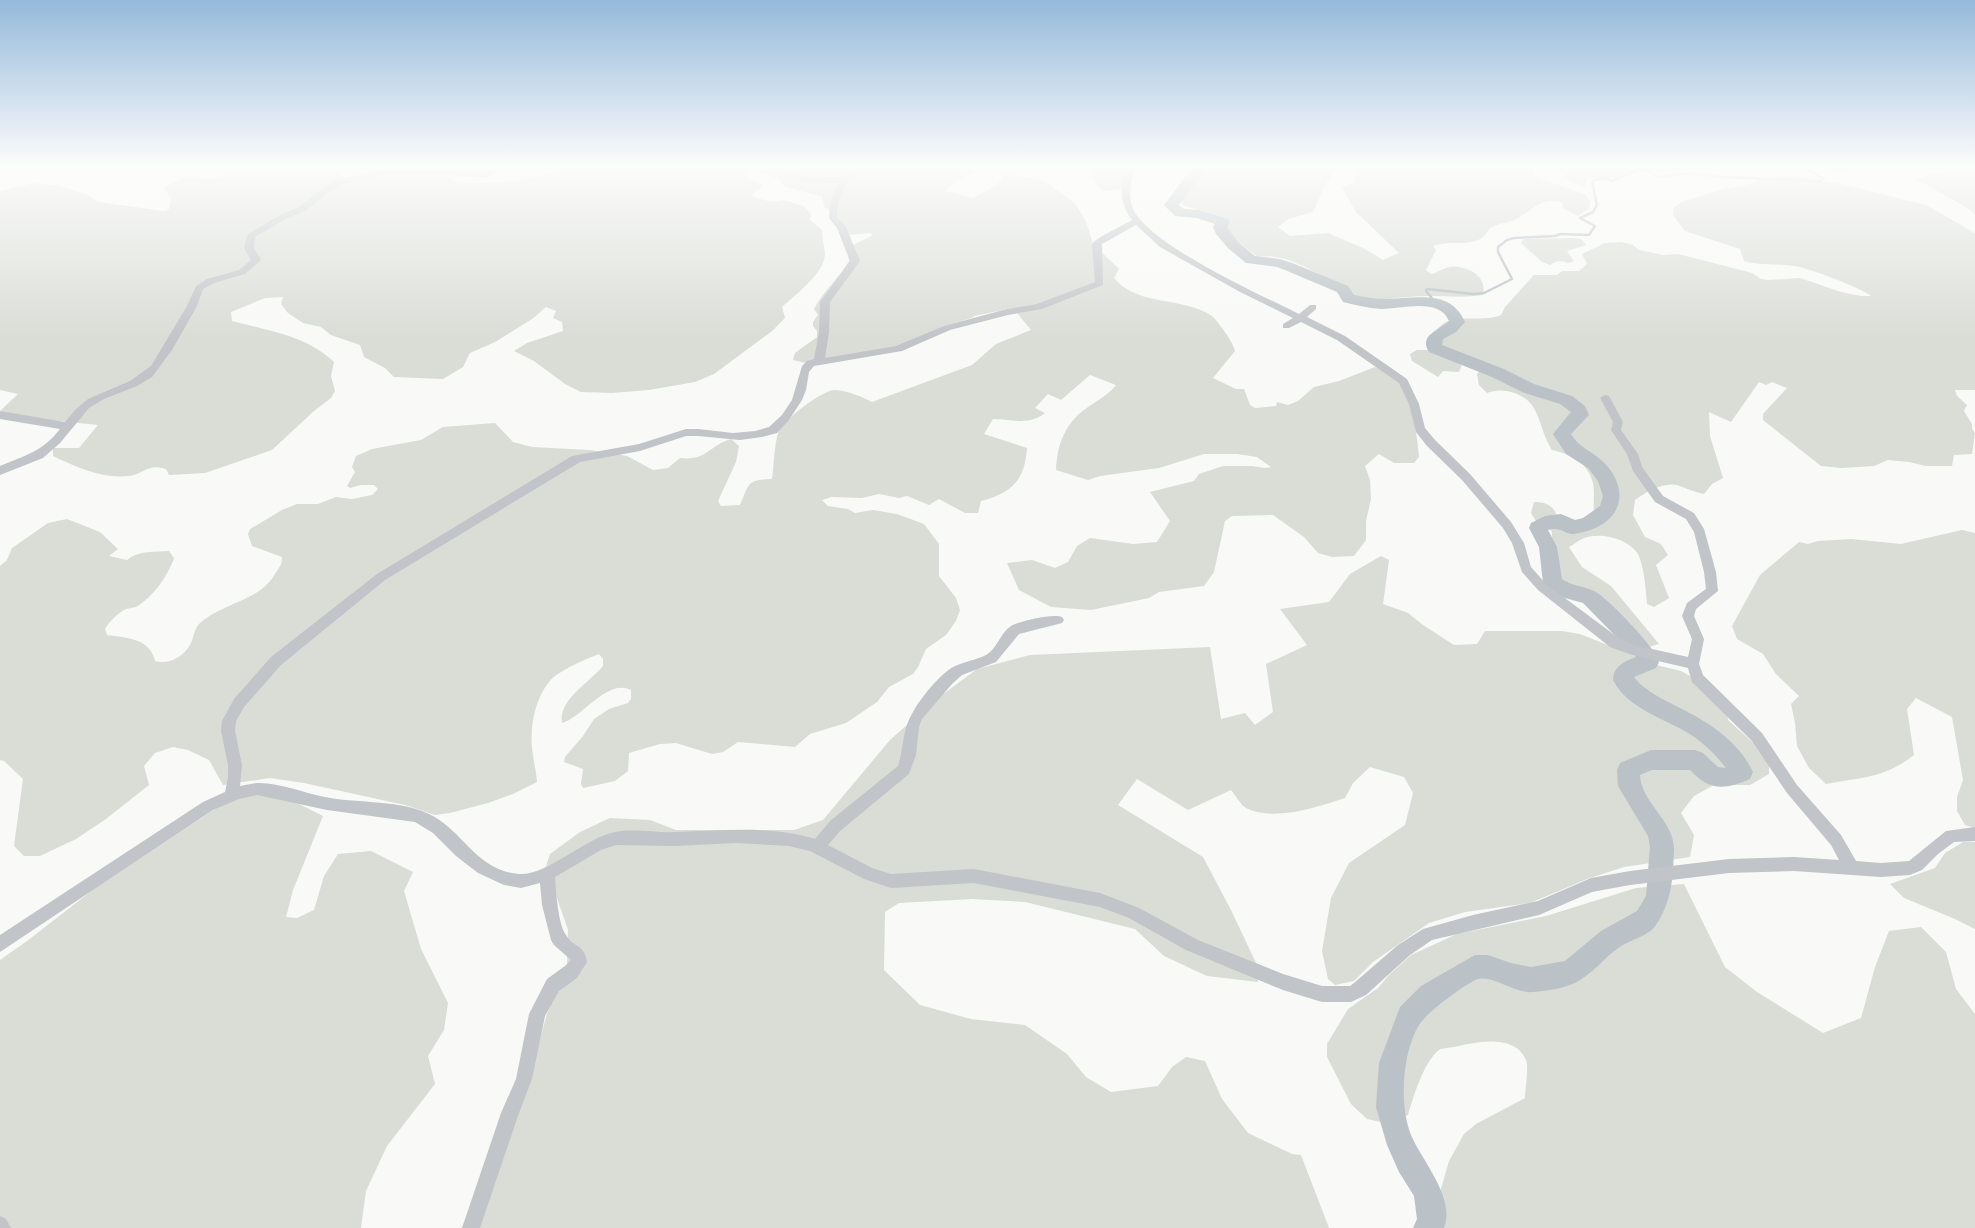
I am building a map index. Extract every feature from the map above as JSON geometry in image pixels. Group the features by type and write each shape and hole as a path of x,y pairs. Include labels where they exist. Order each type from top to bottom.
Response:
{"street":[{"path":"0,471 34,460 51,446 79,411 92,401 136,383 155,368 193,305 200,287 208,282 238,275 253,264 256,260 249,248 251,236 270,224"},
{"path":"819,361 824,332 825,302 855,262 850,254 844,228 840,224"},
{"path":"231,795 235,778 235,765 228,732 229,721 239,703 276,661 381,577 576,459 590,454 634,449 655,441 694,432 732,437 770,432 778,427 798,398 802,388 803,375 808,365 819,361 864,356 898,349 947,328 1007,312 1039,307 1100,283 1097,244 1100,240 1114,235 1131,224"},
{"path":"1140,224 1168,249 1243,290 1341,338 1403,381 1414,404 1420,429 1431,443 1466,477 1507,525 1518,543 1526,570 1542,587 1603,636 1632,650 1693,664"},
{"path":"1286,326 1301,318 1313,307"},
{"path":"1605,398 1618,422 1616,430 1632,454 1637,468 1659,499 1690,516 1700,532 1710,572 1712,591 1690,606 1688,616 1698,640 1693,664 1697,678 1757,737 1792,789 1836,840 1852,869"},
{"path":"0,415 66,426"},
{"path":"817,847 835,826 904,770 909,755 912,727 917,716 925,704 947,680 957,671 997,653 1015,630 1033,624 1058,620"},
{"path":"0,944 189,818 231,795 257,789 327,804 416,816 438,828 461,851 483,868 504,878 521,881 547,874 596,845 616,838 768,837 789,839 817,847 869,874 891,881 974,876 1100,900 1134,913 1192,945 1222,958 1283,982 1322,994 1351,994 1360,989 1404,950 1428,934 1454,926 1539,908 1591,885 1701,868 1794,864 1852,869 1910,868 1917,865 1933,849 1951,836 1975,834"},
{"path":"471,1228 510,1113 524,1079 537,1014 553,985 570,972 579,962 578,955 559,940 550,905 547,874"}],"shaded area":[{"path":"0,224 815,224 822,230 824,260 815,276 782,307 785,318 772,331 714,374 695,382 649,390 612,393 581,392 565,384 534,361 514,351 527,343 563,331 562,322 553,318 556,311 546,307 532,319 495,342 470,353 463,367 443,379 394,377 385,368 364,357 360,345 331,335 321,327 303,323 288,313 281,304 283,297 265,298 231,312 232,321 286,335 323,353 334,362 331,376 335,391 331,398 272,450 205,473 169,475 166,469 155,467 129,476 109,476 71,464 53,456 53,448 79,448 98,425 31,418 0,411 18,394 0,390"},
{"path":"837,224 1087,224 1093,244 1119,269 1114,278 1124,287 1148,297 1200,310 1215,319 1228,336 1235,351 1213,378 1236,389 1244,389 1250,405 1255,408 1276,406 1277,402 1288,405 1298,401 1314,387 1339,381 1375,367 1395,377 1407,393 1416,432 1419,457 1414,463 1394,463 1379,454 1365,466 1370,480 1371,499 1366,521 1366,540 1354,556 1332,557 1318,553 1304,537 1273,515 1232,516 1225,521 1214,572 1204,586 1159,592 1149,598 1091,610 1051,607 1019,590 1007,563 1032,560 1055,568 1068,562 1077,546 1090,538 1133,544 1157,542 1170,521 1150,492 1194,481 1199,474 1223,466 1271,467 1257,457 1237,454 1204,454 1159,468 1100,476 1088,480 1056,470 1059,447 1068,427 1079,414 1116,385 1090,375 1061,400 1048,394 1035,408 1045,413 1039,417 1027,421 993,419 984,434 1027,448 1026,459 1020,477 1015,484 1001,494 981,501 978,513 965,513 939,499 929,505 907,496 899,498 879,494 862,498 832,497 822,500 828,506 848,509 855,513 873,510 897,514 924,524 939,544 939,576 956,598 960,610 956,621 946,635 926,649 913,674 889,687 877,702 846,723 810,734 795,747 738,742 723,752 712,754 676,743 660,744 629,753 628,771 615,781 583,788 581,784 583,769 564,762 565,757 583,736 594,719 609,709 628,703 631,699 631,690 613,689 595,700 570,720 562,723 562,715 570,699 603,666 603,659 599,654 558,674 549,682 540,696 534,713 532,731 532,748 537,782 513,794 488,803 435,815 405,805 304,783 270,778 223,785 209,760 188,750 173,747 155,753 144,766 149,785 106,819 76,839 40,856 24,856 14,846 23,779 4,761 0,760 0,566 7,560 12,548 48,523 67,519 100,532 118,549 109,556 127,560 142,553 169,551 174,558 159,586 142,603 118,614 105,629 107,635 130,638 143,643 152,653 155,661 165,662 175,659 187,649 199,624 218,611 260,591 279,568 282,557 252,546 248,534 250,529 282,510 297,504 318,504 336,497 352,499 372,495 378,489 374,485 361,485 350,488 347,486 355,472 352,467 356,456 372,449 421,440 443,427 495,423 513,442 532,447 590,450 627,456 653,470 668,468 680,458 702,455 717,445 731,439 739,446 736,462 718,501 721,506 740,505 750,484 757,480 772,479 778,433 794,414 812,400 835,390 854,394 872,402 972,365 996,344 1031,330 1013,308 974,316 940,328 902,345 806,363 793,360 795,353 817,337 817,331 813,326 813,322 818,315 814,309 849,261 848,255 851,246 873,235 870,233 847,234"},
{"path":"1225,224 1281,224 1278,227 1290,236 1328,233 1363,248 1383,260 1399,253 1369,224 1501,224 1492,227 1482,238 1472,242 1444,243 1433,246 1436,250 1426,270 1431,274 1450,267 1469,270 1475,273 1482,282 1484,288 1483,295 1464,297 1417,296 1370,301 1355,297 1317,273 1288,260 1268,256 1258,257 1229,235"},
{"path":"1680,224 1960,224 1975,233 1975,390 1955,390 1957,396 1967,405 1964,411 1975,433 1972,454 1954,455 1952,466 1926,466 1888,460 1874,466 1841,468 1821,466 1763,420 1763,414 1787,388 1772,382 1766,385 1759,382 1731,422 1709,412 1710,436 1723,478 1712,484 1704,494 1672,484 1655,488 1635,500 1633,515 1645,537 1661,544 1668,555 1656,565 1669,598 1654,607 1647,604 1643,571 1638,554 1633,548 1620,540 1596,536 1582,539 1569,547 1582,567 1611,586 1659,644 1645,648 1631,645 1594,610 1582,591 1564,581 1557,573 1551,552 1552,531 1536,521 1531,513 1534,502 1540,502 1552,508 1557,515 1560,525 1570,528 1586,522 1594,515 1593,483 1587,470 1578,460 1552,450 1532,404 1527,400 1507,391 1500,390 1487,393 1479,385 1477,374 1479,372 1473,364 1463,362 1459,372 1443,371 1438,377 1412,361 1410,354 1417,350 1430,350 1427,344 1428,337 1446,322 1501,315 1505,307 1534,275 1557,275 1562,271 1579,271 1587,264 1582,254 1605,243 1621,242 1633,245 1639,250 1663,255 1678,254 1752,273 1761,279 1800,278 1841,292 1871,296 1866,292 1822,274 1802,268 1744,261 1740,249 1685,231"},
{"path":"1524,239 1581,239 1586,245 1567,251 1574,261 1568,263 1559,261 1550,265 1542,262 1521,243"},
{"path":"1962,530 1975,533 1975,828 1965,825 1957,811 1957,797 1963,780 1952,717 1916,698 1907,709 1914,755 1903,763 1882,773 1826,784 1809,768 1797,746 1791,704 1799,696 1776,674 1763,654 1737,639 1732,626 1760,575 1799,542 1808,544 1818,541 1851,539 1901,544"},
{"path":"1381,556 1389,560 1383,604 1408,613 1454,645 1477,644 1485,631 1562,631 1580,634 1660,666 1681,671 1714,689 1727,704 1728,720 1769,757 1769,774 1750,785 1714,785 1694,796 1681,813 1694,835 1690,857 1624,867 1587,879 1530,903 1465,912 1429,923 1373,962 1354,981 1335,985 1328,979 1322,951 1331,898 1349,863 1405,825 1413,793 1404,777 1370,767 1353,783 1345,798 1295,812 1269,814 1257,812 1244,807 1231,790 1188,810 1137,779 1118,805 1203,857 1257,965 1258,982 1207,976 1164,956 1135,929 1025,902 972,899 899,903 885,912 884,970 920,1005 971,1019 1025,1025 1067,1054 1086,1077 1111,1092 1158,1086 1172,1067 1186,1057 1205,1061 1222,1099 1248,1133 1292,1154 1301,1155 1329,1228 476,1228 535,1057 547,1014 567,964 568,930 546,866 550,854 580,832 610,818 650,820 676,830 794,830 823,820 890,740 934,701 977,669 1030,655 1210,647 1221,719 1245,713 1255,725 1273,712 1266,664 1307,645 1280,609 1329,602 1350,574"},
{"path":"265,793 291,800 323,816 293,890 286,917 297,918 314,910 324,876 338,854 371,851 413,872 404,891 421,949 448,1003 444,1030 428,1056 435,1084 387,1146 366,1191 361,1228 0,1228 0,960 94,889 218,807 244,795"},
{"path":"1963,842 1975,842 1975,929 1904,898 1890,884 1935,868 1945,853"},
{"path":"1684,884 1725,967 1757,992 1823,1033 1861,1018 1875,967 1889,931 1921,927 1946,952 1956,989 1975,1014 1975,1228 1438,1228 1437,1203 1449,1161 1464,1134 1476,1124 1525,1098 1526,1060 1521,1051 1504,1043 1483,1042 1440,1049 1424,1071 1408,1115 1390,1124 1367,1119 1351,1104 1327,1057 1327,1044 1348,1009 1378,988 1411,955 1457,934 1546,916 1636,888"}],"waterway":[{"path":"1222,224 1221,231 1233,245 1251,260 1280,263 1290,267 1343,289 1348,299 1379,304 1426,302 1446,307 1453,313 1457,322 1450,329 1436,336 1435,348 1498,373 1528,388 1566,400 1579,410 1580,415 1562,434 1572,450 1594,464 1606,479 1612,496 1608,510 1588,524 1573,527 1561,521 1545,523 1538,528 1548,547 1553,583 1565,591 1589,597 1637,644 1649,659 1649,662 1624,672 1623,680 1652,704 1686,721 1708,735 1718,743 1742,772 1727,777 1716,777 1706,771 1695,760 1651,760 1628,770 1629,786 1659,833 1662,847 1658,898 1646,919 1610,939 1571,972 1531,980 1511,976 1488,967 1475,967 1430,995 1409,1016 1392,1063 1390,1107 1397,1135 1409,1162 1426,1189 1431,1205 1432,1222 1428,1228"},
{"path":"1436,303 1426,291 1427,289 1473,294 1484,293 1512,279 1498,252 1498,247 1507,240 1560,234 1589,235 1595,226 1592,224"}]}
